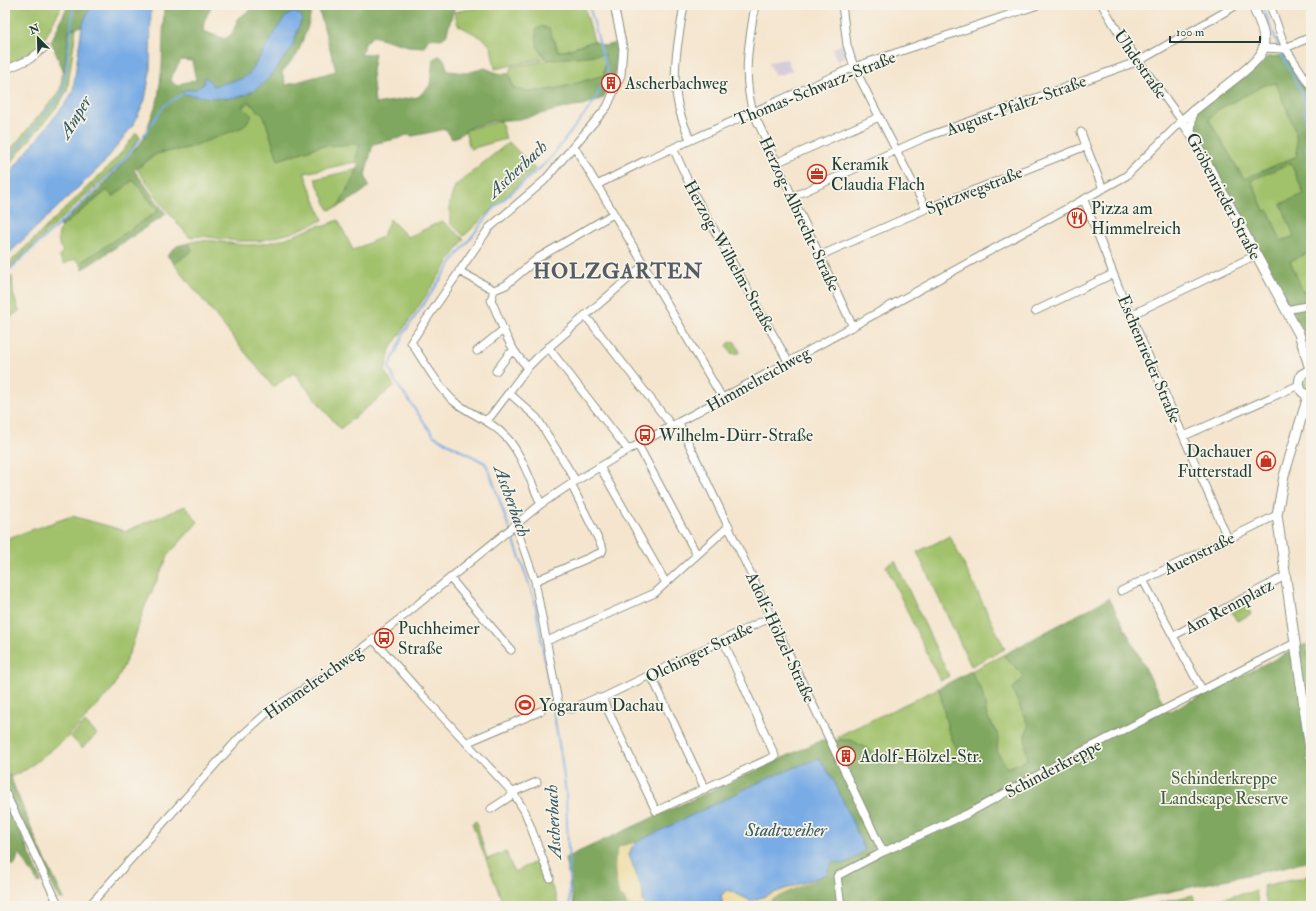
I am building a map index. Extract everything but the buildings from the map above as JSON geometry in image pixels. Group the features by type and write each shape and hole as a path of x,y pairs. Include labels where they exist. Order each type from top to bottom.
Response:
{"street":[{"path":"541,504 516,452 508,440 486,420 454,402 433,376 411,342 488,228 544,181 607,107 621,75 623,48 614,5"},
{"path":"684,5 677,52 676,93 681,116 690,140"},
{"name":"Herzog-Albrecht-Straße","path":"755,5 746,67 747,92 753,112 853,327"},
{"path":"842,5 847,45 854,67 926,209"},
{"name":"Thomas-Schwarz-Straße","path":"597,185 644,161 854,67 1038,5"},
{"name":"Uhdestraße","path":"1102,5 1122,38 1182,121"},
{"name":"August-Pfaltz-Straße","path":"792,197 895,150 1138,61 1237,5"},
{"path":"1252,5 1261,24 1263,48 1282,49 1311,37"},
{"path":"1270,5 1282,49 1311,87"},
{"path":"5,70 30,59 44,48"},
{"name":"Gröbenrieder Straße","path":"1263,48 1256,60 1193,110 1182,121 1191,134 1299,334 1311,369 1301,375 1299,385"},
{"path":"1191,134 1193,110"},
{"path":"776,164 879,117"},
{"name":"Himmelreichweg","path":"89,906 239,738 268,712 335,669 541,504 574,482 628,450 1103,190 1126,176 1182,121"},
{"path":"1081,132 1103,190"},
{"path":"574,146 723,399"},
{"name":"Spitzwegstraße","path":"820,256 926,209 1086,146"},
{"name":"Herzog-Wilhelm-Straße","path":"673,148 694,194 710,224 788,363"},
{"name":"Eschenrieder Straße","path":"1084,200 1131,315 1228,539"},
{"path":"459,272 494,290 506,285 538,258 613,214"},
{"path":"1131,315 1256,255"},
{"path":"486,420 491,416 528,367 548,347 644,265"},
{"path":"1035,311 1114,274"},
{"path":"494,290 491,300 503,330 514,352 528,367"},
{"path":"1286,310 1311,305"},
{"name":"Adolf-Hölzel-Straße","path":"586,314 676,424 729,526 882,852"},
{"path":"477,351 503,330"},
{"path":"548,347 628,450"},
{"path":"496,371 509,354 514,352"},
{"path":"1184,436 1299,385 1302,392 1309,397 1284,476 1277,515 1311,756"},
{"path":"508,393 536,418 574,482 602,549 602,552 535,581"},
{"path":"638,445 697,554"},
{"path":"600,467 666,583"},
{"name":"Auenstraße","path":"1121,591 1277,515"},
{"path":"514,525 535,581 547,641 655,593 729,526"},
{"name":"Am Rennplatz","path":"1173,636 1285,576"},
{"path":"450,578 512,650"},
{"name":"Am Rennplatz","path":"1143,580 1202,690"},
{"name":"Olchinger Straße","path":"547,641 559,707 572,709 596,698 602,698 771,617"},
{"path":"373,639 425,698 468,742 513,793 525,812 550,878"},
{"path":"602,698 656,811 775,756 723,640"},
{"name":"Schinderkreppe","path":"841,906 837,876 882,852 967,814 1067,759 1295,643"},
{"path":"651,675 705,789"},
{"path":"468,742 541,711"},
{"path":"491,809 513,793 537,782"},
{"path":"5,792 59,906"}],"shaded area":[{"path":"843,44 845,57 837,61 832,49"},
{"path":"787,59 792,71 775,76 768,62"}],"green space":[{"path":"5,5 62,5 41,46 28,56 5,66"},
{"path":"68,5 91,5 82,26 69,30 64,72 51,42"},
{"path":"164,5 212,5 204,21 203,31 225,39 232,34 239,17 251,10 252,5 307,5 312,7 308,26 297,55 282,72 286,85 336,71 319,10 322,5 455,5 446,36 441,39 429,38 424,47 408,46 373,36 365,44 361,55 375,53 372,71 375,104 418,97 430,85 433,59 439,56 444,59 448,71 467,73 485,68 497,73 509,74 513,87 521,90 532,91 557,88 604,75 605,54 547,60 537,46 536,29 542,26 549,29 558,51 564,51 594,41 604,46 616,43 615,78 603,98 583,105 519,119 493,121 471,127 452,139 446,129 413,136 406,135 400,138 373,144 365,175 369,186 338,207 358,169 358,165 355,162 360,144 320,146 278,160 264,116 249,102 242,106 252,116 243,127 188,148 155,154 134,170 166,214 83,269 80,263 158,211 133,180 113,197 107,190 61,227 59,226 98,191 143,140 158,99 162,67","holes":["302,19 289,52 271,75 250,93 227,98 214,98 182,93 185,90 193,90 204,84 205,77 213,86 241,79 250,73 268,43","181,60 192,61 196,80 182,83 177,86 170,80"]},
{"path":"491,5 584,5 594,41 564,51 558,51 555,40 537,46 545,58 495,69 491,47 484,39 458,25 454,12"},
{"path":"76,28 67,91 59,104 5,170 5,156 60,91 69,30"},
{"path":"606,54 604,76 544,91 521,90 513,87 509,74 511,67 547,60"},
{"path":"1287,55 1308,89 1308,150 1311,174 1311,252 1290,261 1303,292 1311,289 1311,351 1302,330 1197,136 1195,126 1195,120 1199,110 1260,66 1267,57","holes":["1276,83 1296,132 1297,156 1244,179 1209,120 1217,110 1265,85","1291,163 1304,194 1281,204 1294,236 1281,241 1268,210 1264,211 1251,180"]},
{"path":"1276,83 1296,132 1297,156 1244,179 1209,120 1217,110 1265,85"},
{"path":"249,102 264,116 278,160 320,146 360,144 355,162 305,173 323,220 291,233 260,241 237,241 201,236 189,237 168,212 137,169 158,153 188,148"},
{"path":"501,121 506,139 470,149 465,130"},
{"path":"136,133 140,136 123,160 5,272 5,267 108,167 122,152"},
{"path":"509,142 535,169 464,236 450,223 450,201 455,186"},
{"path":"1291,163 1304,194 1294,236 1281,241 1268,210 1264,211 1251,180"},
{"path":"358,169 338,207 329,210 315,179"},
{"path":"133,180 159,211 80,263 75,259 64,264 59,256 63,251 58,239 61,227 108,190 113,196"},
{"path":"390,219 408,237 442,221 464,239 390,349 385,372 394,386 340,429 294,373 273,387 174,264 192,251 189,243 195,241 202,240 241,245 257,245 285,238 320,225 325,226 338,220 353,250 382,237"},
{"path":"189,243 192,250 174,264 167,255 177,246"},
{"path":"1311,252 1311,289 1303,293 1290,261"},
{"path":"12,276 13,293 19,311 5,321 5,282"},
{"path":"732,341 735,342 740,352 736,354 731,353 727,345"},
{"path":"1311,374 1311,393 1304,387 1304,381"},
{"path":"185,506 198,522 169,554 145,606 131,649 114,687 70,735 27,769 10,777 5,762 5,539 72,516 126,531"},
{"path":"950,536 1005,649 971,666 917,552"},
{"path":"895,561 949,676 940,681 886,566"},
{"name":"Schinderkreppe Landscape Reserve","path":"1109,598 1168,712 1306,644 1311,663 1311,861 1104,906 764,906 831,863 865,850 833,779 819,759 766,779 637,842 619,846 624,898 627,906 574,906 565,858 822,740 851,740 879,755 905,762 928,751 950,765 959,755 948,729 939,688 971,671 982,692 987,716 998,735 997,752 1007,768 1027,760 1025,735 1029,727 1012,689 1025,677 1003,655"},
{"path":"1245,603 1251,614 1237,621 1231,611"},
{"path":"1003,655 1025,677 1012,689 1029,727 1025,735 1027,760 1007,768 997,752 998,735 987,716 982,692 971,671"},
{"path":"939,688 948,729 959,755 950,765 928,751 905,762 879,755 851,740 840,740 838,736"},
{"path":"85,722 97,734 82,748 71,737"},
{"path":"9,774 39,847 64,899 59,899 5,788 5,776"},
{"path":"5,799 41,882 38,883 19,852 15,865 10,865 5,862"},
{"path":"476,821 487,859 506,852 514,872 540,860 556,896 558,906 504,906 472,823"},
{"path":"1309,876 1311,906 1267,906 1263,886"},
{"path":"1256,891 1259,906 1205,906 1204,902"},
{"path":"1193,895 1196,906 1155,906 1155,904"}],"sand":[{"path":"637,842 632,847 629,855 643,892 643,901 646,906 627,906 624,898 619,895 615,876 615,859 619,846"},
{"path":"827,874 769,901 764,906 723,906 721,896 724,892 729,890 751,901"}],"water":[{"name":"Amper","path":"91,5 151,5 150,72 145,100 133,125 103,164 5,257 5,179 69,99 73,90 82,26"},
{"path":"293,12 302,16 302,19 293,45 271,75 260,86 250,93 239,97 214,98 182,94 184,90 193,90 204,84 204,77 208,79 213,86 241,79 250,73 284,18"},
{"name":"Stadtweiher","path":"819,758 833,779 865,850 855,858 843,864 838,862 831,863 827,874 751,901 729,890 724,892 721,896 723,906 646,906 643,901 643,892 629,855 632,847 637,842 766,779"}],"waterway":[{"path":"5,163 63,93 74,5"},
{"name":"Ascherbach","path":"509,528 490,473 485,463 434,436 395,381 389,367 404,333 455,258 494,208 549,160 594,102 608,74 589,5"},
{"path":"1262,5 1282,55 1303,95 1308,174 1311,188"},
{"path":"144,135 164,106 182,94"},
{"path":"5,274 76,209 110,175 141,138"},
{"name":"Ascherbach","path":"511,532 535,602 562,762 566,794 570,906"}],"place":[{"name":"Ascherbachweg","path":"611,83"},
{"name":"Keramik Claudia Flach","path":"817,174"},
{"name":"Pizza am Himmelreich","path":"1077,218"},
{"name":"Wilhelm-Dürr-Straße","path":"645,435"},
{"name":"Dachauer Futterstadl","path":"1266,461"},
{"name":"Puchheimer Straße","path":"384,638"},
{"name":"Yogaraum Dachau","path":"525,705"},
{"name":"Adolf-Hölzel-Str.","path":"846,756"}],"district":[{"name":"HOLZGARTEN","path":"618,271"}]}
